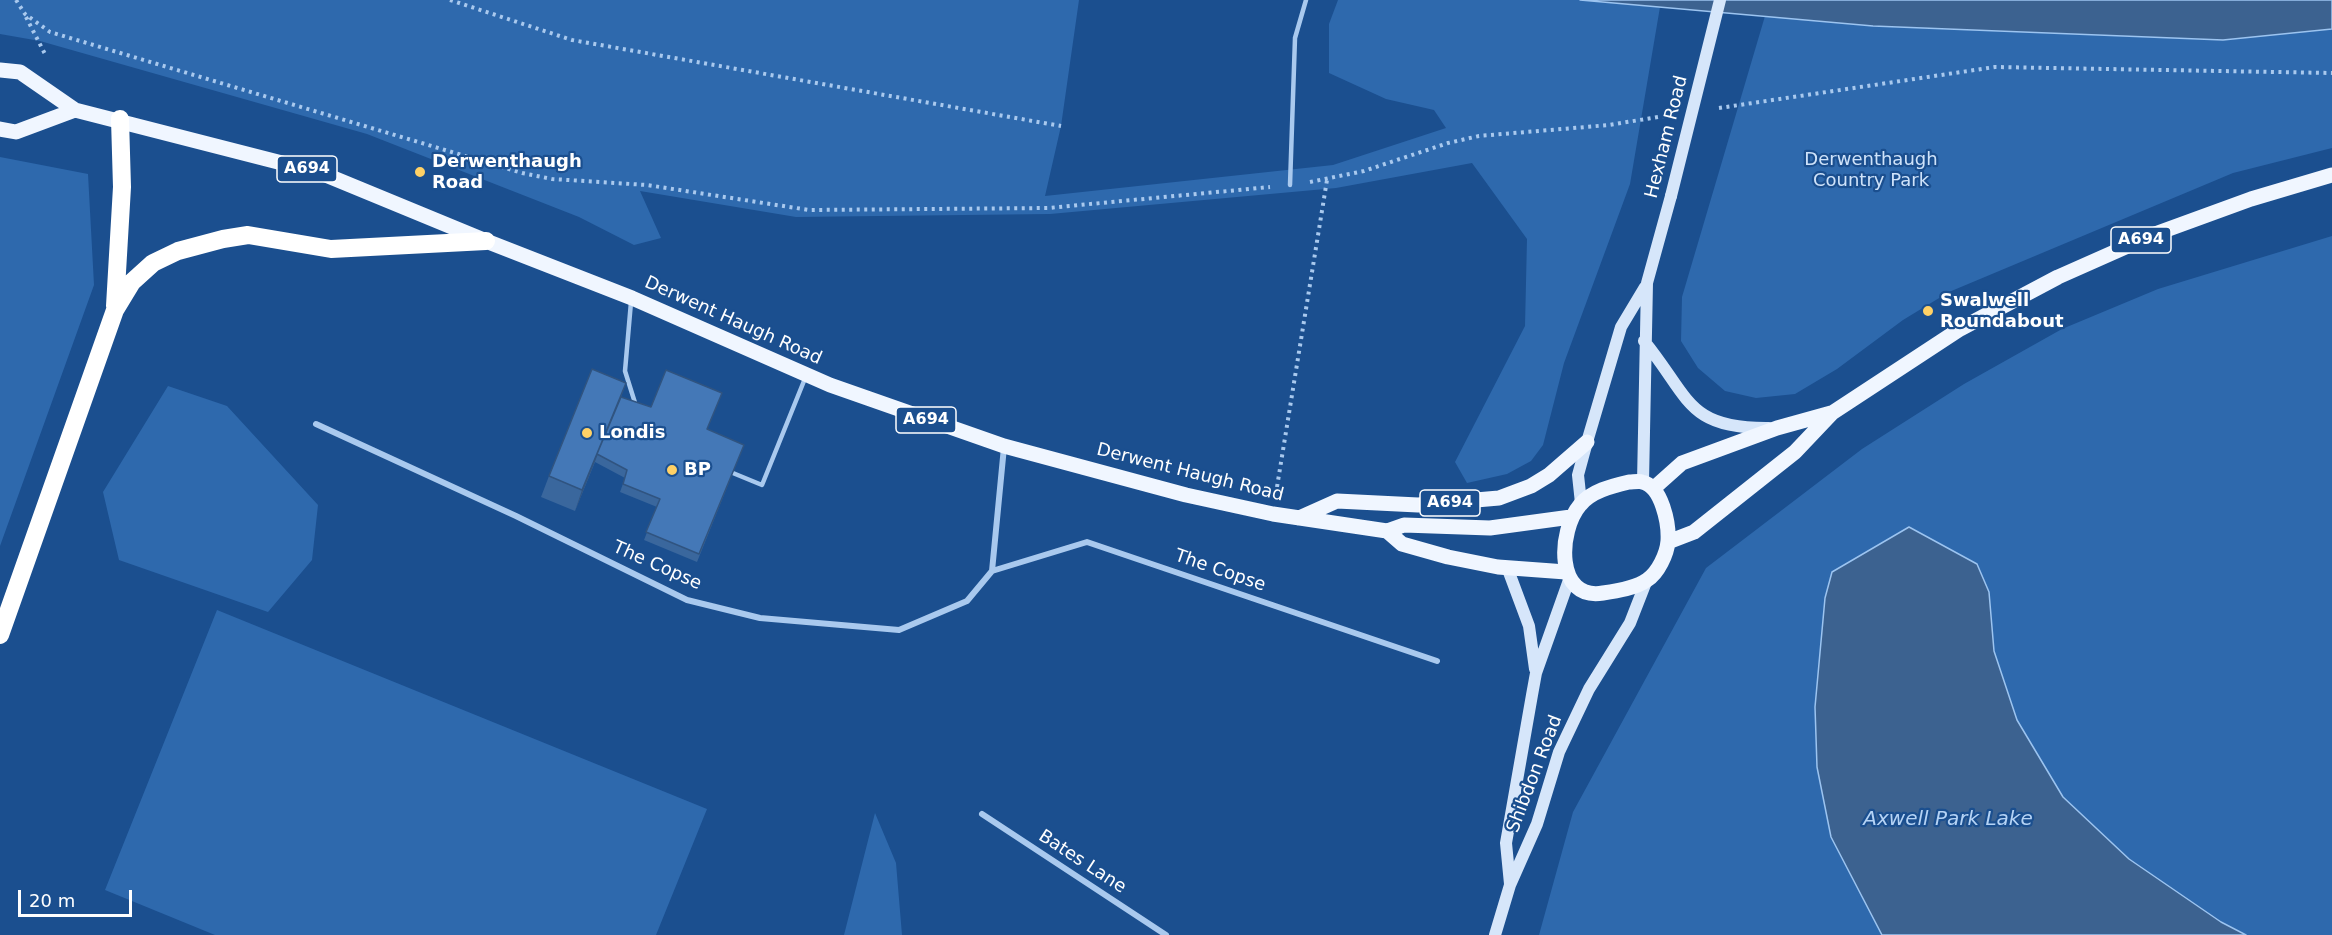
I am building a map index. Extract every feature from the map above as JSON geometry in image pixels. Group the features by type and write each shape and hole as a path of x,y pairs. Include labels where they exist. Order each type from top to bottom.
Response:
{"highway":[{"path":"115,310 122,187 120,119"},
{"path":"0,635 115,310 132,282 153,263 178,251 223,239 248,236 331,249 486,241"}],"main road":[{"name":"Hexham Road","path":"1648,485 1644,341 1647,283 1720,0"},
{"name":"A694","path":"0,70 20,72 75,110"},
{"name":"Derwent Haugh Road","path":"75,110 120,119 321,173 632,298 807,374 901,411 1004,446 1186,495 1273,514 1387,531 1404,525 1490,528 1571,517"},
{"path":"0,129 16,132 75,110"},
{"name":"A694","path":"1668,542 1694,532 1795,452 1832,413 1960,329 2058,277 2198,218 2332,175"},
{"name":"Hexham Road","path":"1581,502 1578,475 1621,327 1647,283"},
{"path":"1644,341 1690,405 1706,418 1720,424 1746,429 1777,428"},
{"name":"A694","path":"1648,485 1682,463 1777,428 1832,413"},
{"name":"A694","path":"1299,518 1337,501 1418,505 1499,498 1531,486 1549,475 1587,442"},
{"path":"1567,576 1567,536 1571,517 1581,502 1605,488 1648,485 1667,523 1668,542 1655,573 1646,582"},
{"name":"Derwent Haugh Road","path":"1387,531 1402,544 1448,557 1567,576"},
{"path":"1507,567 1529,626 1536,673"},
{"name":"A694","path":"1567,576 1577,589 1586,594 1614,591 1646,582"},
{"name":"Shibdon Road","path":"1510,885 1507,833 1536,673 1567,576"},
{"name":"Shibdon Road","path":"1495,935 1510,885 1537,824 1559,752 1589,689 1630,623 1646,582"}],"street":[{"name":"The Copse","path":"316,423 516,516 687,600 760,618 899,630 967,601 992,571 1087,542 1437,661"},
{"path":"992,571 1004,446"},
{"name":"Bates Lane","path":"982,814 1166,935"}],"lane":[{"path":"1290,185 1294,38 1306,0"},
{"path":"632,298 626,371 639,416"},
{"path":"720,468 762,485 807,374"}],"path":[{"path":"16,0 25,14 50,32 522,173 552,179 648,185 809,210 1048,208 1290,185 1327,180 1479,136 1609,125 1667,116"},
{"path":"450,0 572,40 1060,126"},
{"path":"1713,109 1995,67 2332,73"},
{"path":"1273,514 1327,180"}],"green space":[{"path":"0,0 1079,0 1061,126 1045,196 1333,165 1446,128 1434,110 1386,99 1329,73 1329,24 1338,0 1580,0 1660,7 1630,184 1564,363 1543,445 1531,461 1507,474 1467,483 1455,462 1525,326 1527,239 1472,163 1336,188 1050,214 796,217 640,191 661,238 634,245 579,217 367,134 40,41 0,34"},
{"name":"Derwenthaugh Country Park","path":"1765,16 1873,26 2223,40 2332,29 2332,148 2233,173 1949,292 1903,320 1837,369 1795,394 1756,398 1725,391 1698,368 1681,341 1682,297"},
{"path":"0,157 88,174 94,285 0,546"},
{"path":"2332,236 2332,935 1539,935 1573,812 1706,568 1862,449 1964,384 2062,329 2158,289"},
{"path":"168,386 227,406 318,505 312,560 268,612 119,560 103,492"},
{"path":"217,610 707,809 656,935 215,935 105,890"},
{"path":"875,813 896,863 902,935 844,935"}],"water":[{"path":"1580,0 2332,0 2332,29 2223,40 1873,26"},
{"name":"Axwell Park Lake","path":"1909,527 1977,564 1989,592 1994,651 2017,720 2063,797 2129,859 2221,922 2246,935 1882,935 1831,837 1817,767 1815,707 1825,598 1832,572"}],"building":[{"name":"Londis","path":"592,369 626,383 582,490 549,476"},
{"name":"BP","path":"666,370 722,393 707,429 744,445 699,554 646,532 660,499 623,484 627,470 597,454 621,397 651,407"}],"place":[{"name":"Derwenthaugh Road","path":"420,172"},
{"name":"Swalwell Roundabout","path":"1928,311"},
{"name":"Londis","path":"587,433"},
{"name":"BP","path":"672,470"}]}
